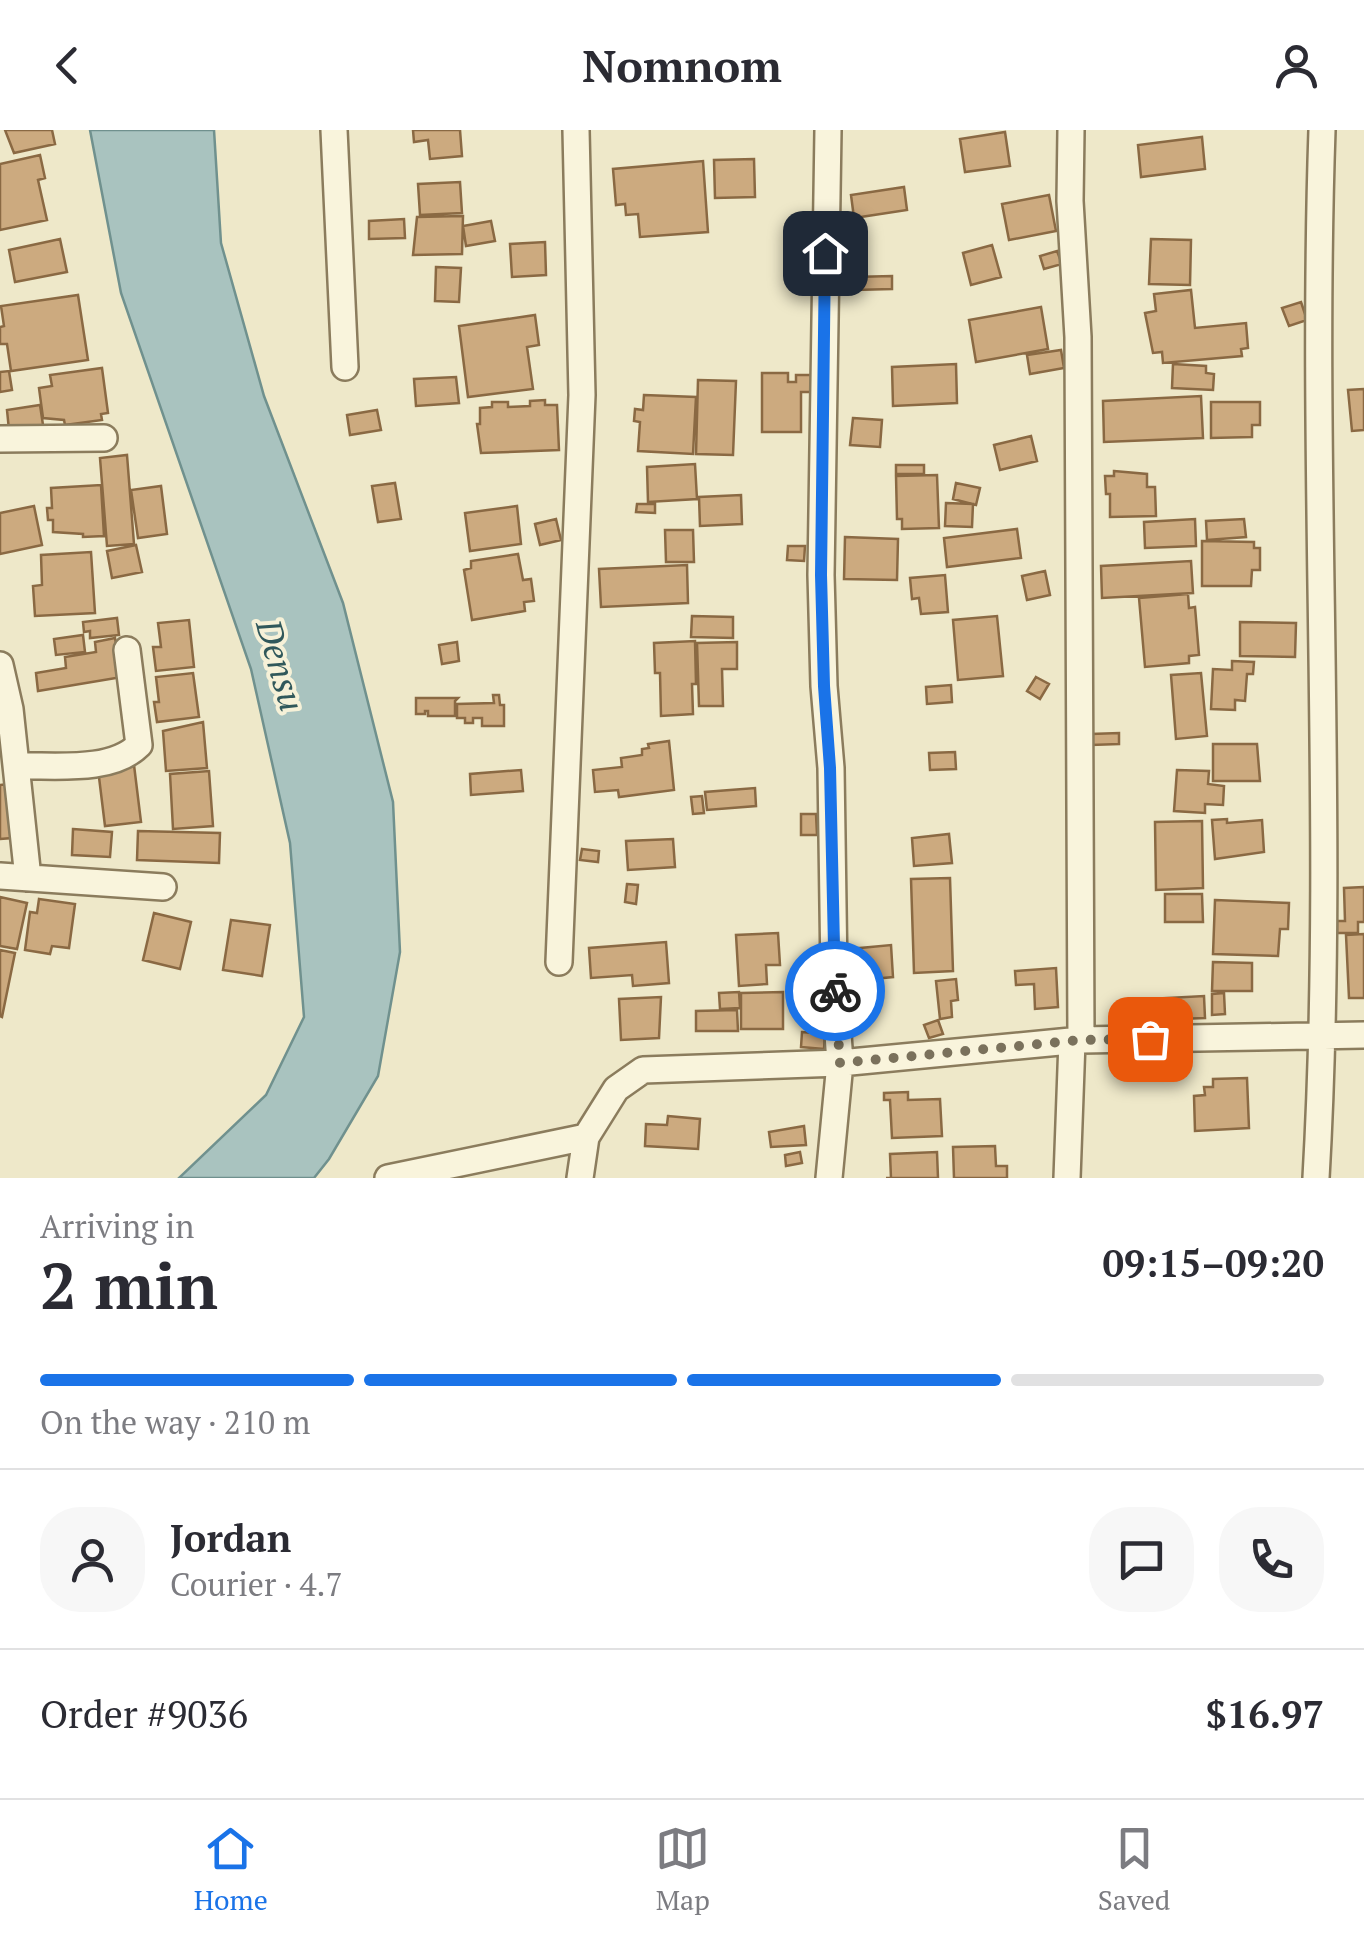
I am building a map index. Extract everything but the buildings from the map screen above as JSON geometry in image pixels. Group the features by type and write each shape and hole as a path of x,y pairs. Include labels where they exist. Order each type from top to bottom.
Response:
{"street":[{"path":"334,130 345,367"},
{"path":"560,962 582,396 576,130"},
{"path":"828,130 821,575 840,1063 829,1178"},
{"path":"1067,1178 1077,1041 1078,337 1070,201 1071,130"},
{"path":"1316,1178 1324,1036 1319,554 1322,130"},
{"path":"0,440 104,438"},
{"path":"17,766 82,765 127,757 138,746 127,650"},
{"path":"0,665 10,709 28,878"},
{"path":"0,876 163,886"},
{"path":"580,1178 586,1137 616,1090 642,1070 840,1063 1077,1041 1364,1035"},
{"path":"388,1178 586,1137"}],"water":[{"name":"Densu","path":"90,130 214,130 221,243 264,396 343,603 393,802 400,952 378,1076 314,1178 179,1178 266,1095 304,1017 290,843 251,669 121,293"}],"way so far":[{"path":"835,991 840,1063 1081,1040 1150,1039"}],"route":[{"path":"825,253 821,575 835,991"}]}
